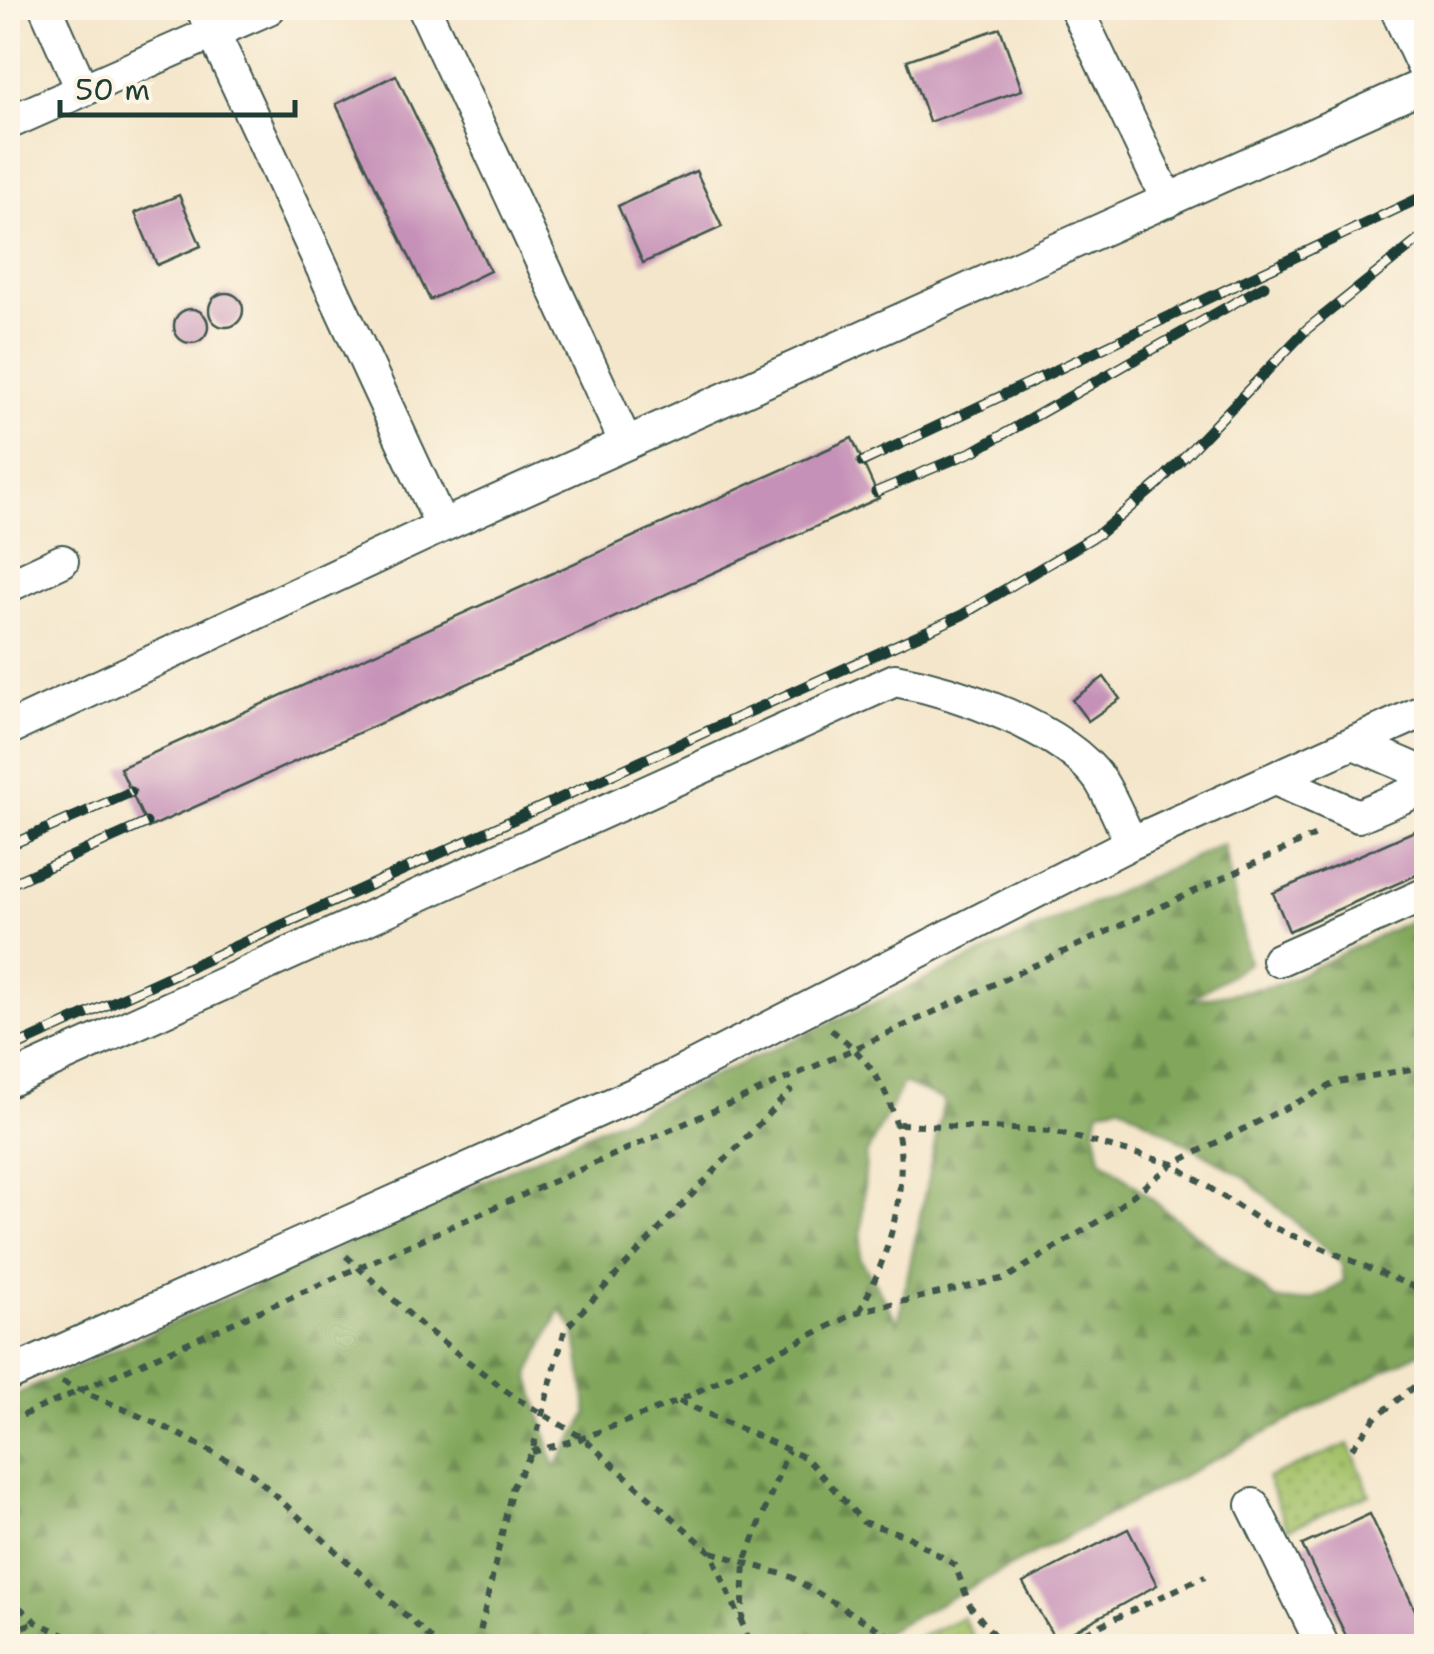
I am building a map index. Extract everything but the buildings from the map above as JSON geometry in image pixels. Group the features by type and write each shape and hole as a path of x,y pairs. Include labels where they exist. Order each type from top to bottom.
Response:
{"street":[{"path":"46,8 82,89"},
{"path":"8,124 82,89 207,20 269,8"},
{"path":"424,8 626,443"},
{"path":"1076,8 1168,201"},
{"path":"1396,8 1426,73"},
{"path":"207,20 442,526"},
{"path":"8,729 442,526 1426,84"},
{"path":"8,586 62,562"},
{"path":"8,1081 895,680 941,688 1072,751 1099,779 1131,843"},
{"path":"19,1370 675,1076 1131,843 1426,710"},
{"path":"1354,743 1426,774"},
{"path":"1275,780 1358,816 1426,787"},
{"path":"1278,960 1426,894"},
{"path":"1253,1505 1323,1646"}],"path":[{"path":"8,1422 75,1389 358,1271 856,1048 1358,816"},
{"path":"802,1011 856,1048 873,1068 900,1124 901,1174 882,1269 860,1311"},
{"path":"532,1452 584,1438 678,1401 860,1311 1006,1278 1105,1217 1174,1164 1338,1082 1411,1069 1426,1062"},
{"path":"477,1646 512,1488 532,1452 565,1329 792,1089"},
{"path":"900,1124 1053,1132 1174,1164 1265,1224 1426,1292"},
{"path":"326,1232 358,1271 468,1361 542,1414 584,1438 711,1552 752,1646"},
{"path":"19,1370 173,1430 251,1473 439,1646"},
{"path":"1352,1448 1375,1418 1426,1377"},
{"path":"678,1401 806,1458 863,1522 907,1536 955,1565 970,1606 1003,1646"},
{"path":"742,1624 745,1562 788,1450"},
{"path":"711,1552 791,1576 906,1646"},
{"path":"1057,1646 1205,1576"},
{"path":"8,1596 36,1622 88,1646"},
{"path":"8,1632 36,1622"}],"green space":[{"path":"1223,844 1249,963 1188,1001 1277,985 1426,913 1426,1349 858,1646 8,1646 8,1398","holes":["903,1083 944,1100 898,1323 860,1258 866,1155","1119,1104 1244,1177 1342,1264 1344,1281 1311,1299 1275,1299 1101,1158 1095,1127 1099,1110","560,1310 575,1330 588,1414 555,1468 529,1374"]},
{"path":"1349,1444 1370,1494 1288,1529 1267,1478"},
{"path":"963,1617 977,1646 899,1646"}],"railway":[{"path":"862,462 1426,195"},
{"path":"8,1050 962,615 1100,533 1158,484 1307,329 1426,234"},
{"path":"876,492 974,451 1264,286"},
{"path":"8,846 131,792"},
{"path":"8,885 146,823"}]}
